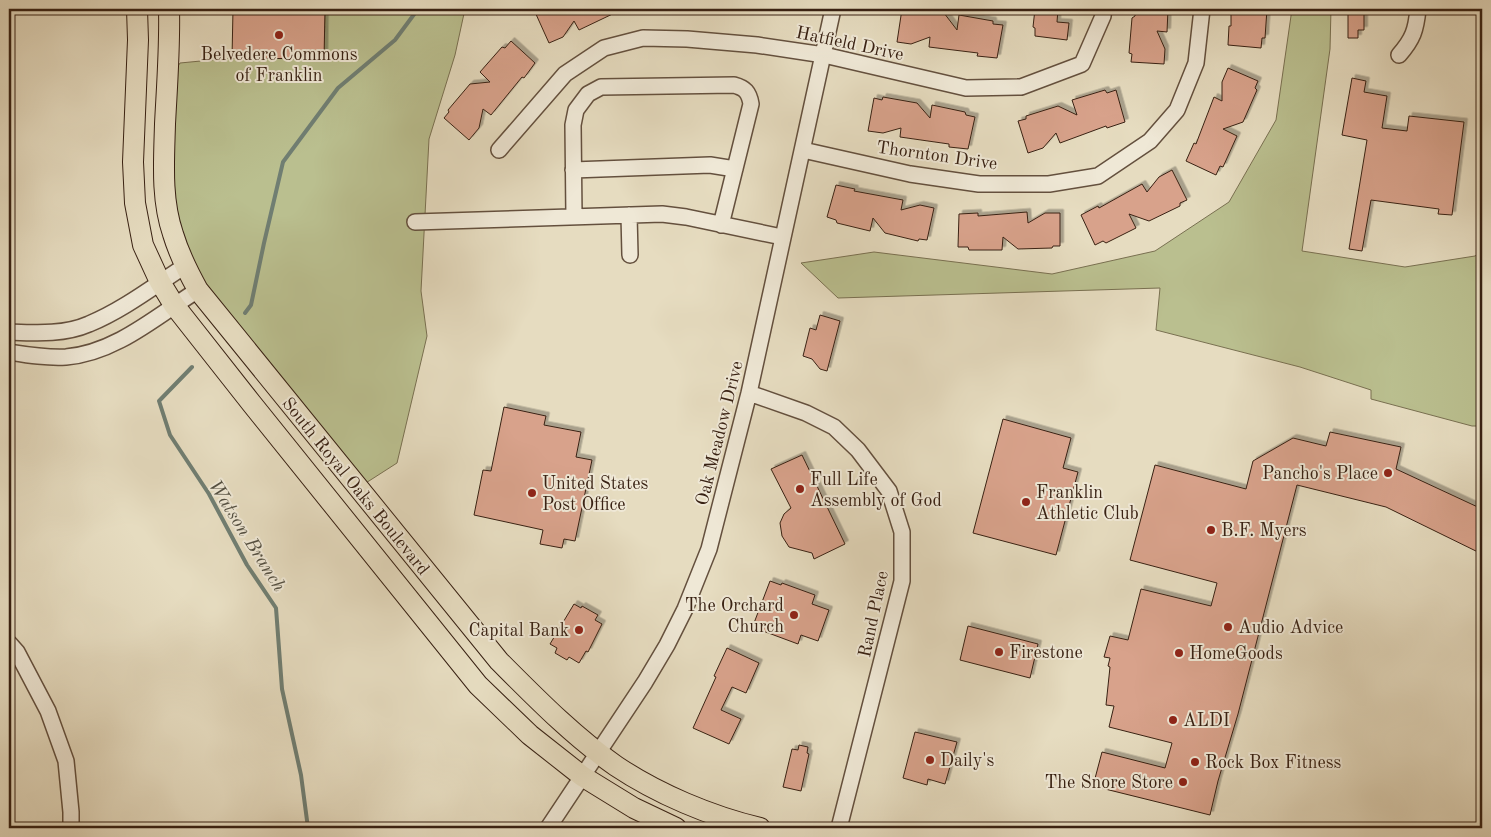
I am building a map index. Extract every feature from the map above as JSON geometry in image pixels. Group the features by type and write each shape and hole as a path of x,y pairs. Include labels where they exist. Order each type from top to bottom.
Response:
{"main road":[{"name":"South Royal Oaks Boulevard","path":"137,9 135,203 143,245 160,282 174,305 478,685 530,735 582,776 634,808 676,828"},
{"name":"South Royal Oaks Boulevard","path":"169,9 164,162 165,199 172,234 185,266 198,290 499,661 547,709 598,752 646,783 693,806 731,821 760,828"}],"street":[{"name":"Oak Meadow Drive","path":"548,828 645,682 667,645 687,605 709,549 748,393 833,9"},
{"name":"Hatfield Drive","path":"499,150 565,74 604,48 643,38 687,39 757,45 824,55 966,88 1021,87 1082,64 1103,16 1104,9"},
{"name":"Thornton Drive","path":"803,150 910,174 979,184 1048,184 1098,176 1150,141 1176,110 1196,63 1202,9"},
{"path":"1399,55 1413,37 1417,27 1418,9"},
{"path":"574,217 573,125 576,110 588,94 601,87 734,84 748,92 751,104 722,225"},
{"path":"573,170 710,165 735,169"},
{"path":"415,222 662,214 686,217 782,237"},
{"path":"629,215 630,255"},
{"path":"9,332 37,333 63,331 88,325 185,266"},
{"path":"9,352 38,357 67,357 94,351 118,341 198,290"},
{"name":"Rand Place","path":"748,393 806,413 834,426 858,450 889,491 902,532 902,581 838,828"},
{"path":"9,643 17,652 48,711 66,761 71,828"}],"green space":[{"path":"325,9 465,9 455,55 429,139 421,291 427,336 397,463 358,488 198,290 172,233 167,84 180,63 232,58 324,59"},
{"path":"1292,9 1331,9 1330,49 1302,251 1405,267 1475,256 1482,251 1482,426 1472,426 1371,399 1371,390 1300,367 1156,330 1160,288 838,298 801,263 874,252 1052,274 1155,251 1229,202 1276,120"}],"building":[{"name":"Belvedere Commons of Franklin","path":"233,9 325,9 324,59 232,58"},
{"path":"544,9 623,9 579,30 574,21 563,37 549,43 535,12"},
{"path":"902,9 944,13 957,30 959,15 993,21 993,24 1003,25 997,58 977,56 978,53 929,47 930,37 911,44 897,42"},
{"path":"1035,9 1058,9 1057,22 1069,23 1067,40 1035,36 1035,28 1033,27"},
{"path":"1136,9 1168,9 1167,32 1157,31 1165,49 1164,64 1131,62 1132,54 1129,53 1132,18 1135,16"},
{"path":"1231,9 1267,9 1265,38 1262,38 1261,48 1228,45"},
{"path":"1348,9 1364,9 1364,30 1358,30 1358,38 1348,38"},
{"path":"511,41 535,63 491,115 483,109 479,128 469,140 444,118 449,112 448,110 470,84 490,82 480,72 502,47 505,48"},
{"path":"1228,68 1258,81 1255,88 1257,90 1243,122 1223,129 1237,136 1223,167 1220,166 1216,175 1186,161 1194,143 1196,144 1214,97 1222,101 1222,82"},
{"path":"1352,78 1366,81 1364,92 1387,96 1382,128 1407,131 1409,116 1464,122 1452,215 1438,214 1439,209 1371,200 1362,251 1349,249 1367,140 1342,135"},
{"path":"1105,90 1107,93 1116,90 1125,122 1107,128 1106,126 1060,143 1056,133 1043,148 1028,153 1018,121 1026,119 1026,116 1058,106 1077,115 1072,100"},
{"path":"883,97 917,103 930,118 932,105 965,112 966,115 975,117 968,149 949,147 949,144 900,137 901,128 883,133 868,131 874,98 882,100"},
{"path":"1172,170 1187,200 1180,203 1180,206 1149,221 1129,214 1136,228 1106,243 1103,241 1095,245 1081,215 1098,206 1099,208 1142,184 1147,192 1159,177"},
{"path":"836,185 855,189 854,191 903,200 901,210 920,205 934,208 927,240 919,239 918,241 885,233 873,218 870,231 837,223 836,220 827,217"},
{"path":"1027,212 1028,223 1045,213 1060,213 1060,246 1018,249 1003,237 1002,250 969,250 968,247 958,247 959,214 978,213 978,216"},
{"path":"820,315 840,321 827,371 820,369 812,359 803,356 810,328 816,330"},
{"name":"United States Post Office","path":"504,407 546,416 544,425 581,432 576,457 592,460 575,541 564,539 562,548 540,544 543,530 474,515 483,470 491,471"},
{"name":"Franklin Athletic Club","path":"1003,419 1071,438 1063,468 1078,472 1056,555 973,533"},
{"path":"1330,432 1401,447 1396,469 1482,509 1482,554 1386,507 1297,485 1210,815 1093,786 1102,752 1165,768 1172,743 1109,727 1114,706 1106,705 1110,658 1104,657 1110,636 1128,640 1141,589 1211,606 1217,583 1130,560 1155,465 1246,489 1253,461 1293,438 1326,446"},
{"name":"Full Life Assembly of God","path":"802,455 845,544 814,559 812,553 789,547 782,536 780,523 784,514 791,508 771,469"},
{"name":"The Orchard Church","path":"770,581 781,585 782,583 815,595 812,604 829,610 818,641 801,635 798,644 763,631 764,627 754,623"},
{"name":"Capital Bank","path":"574,604 581,608 582,606 598,615 595,620 602,624 588,652 586,651 579,663 569,657 567,660 555,653 557,648 550,644"},
{"name":"Firestone","path":"968,626 1038,644 1030,678 960,660"},
{"path":"727,648 759,663 746,693 732,687 721,710 741,719 729,744 693,728"},
{"name":"Daily's","path":"915,732 957,742 945,784 928,779 927,785 903,778"},
{"path":"799,745 808,747 807,753 809,754 801,791 783,787 792,749 798,750"}],"waterway":[{"name":"Watson Branch","path":"245,313 251,305 283,162 338,88 395,40 418,9"},
{"name":"Watson Branch","path":"192,367 159,401 170,435 209,494 247,565 276,608 282,689 301,775 308,828"}],"place":[{"name":"Belvedere Commons of Franklin","path":"279,35"},
{"name":"Pancho's Place","path":"1388,473"},
{"name":"Full Life Assembly of God","path":"800,489"},
{"name":"United States Post Office","path":"532,493"},
{"name":"Franklin Athletic Club","path":"1026,502"},
{"name":"B.F. Myers","path":"1211,530"},
{"name":"The Orchard Church","path":"794,615"},
{"name":"Audio Advice","path":"1228,627"},
{"name":"Capital Bank","path":"579,630"},
{"name":"Firestone","path":"999,652"},
{"name":"HomeGoods","path":"1179,653"},
{"name":"ALDI","path":"1173,720"},
{"name":"Daily's","path":"930,760"},
{"name":"Rock Box Fitness","path":"1195,762"},
{"name":"The Snore Store","path":"1183,782"}]}
